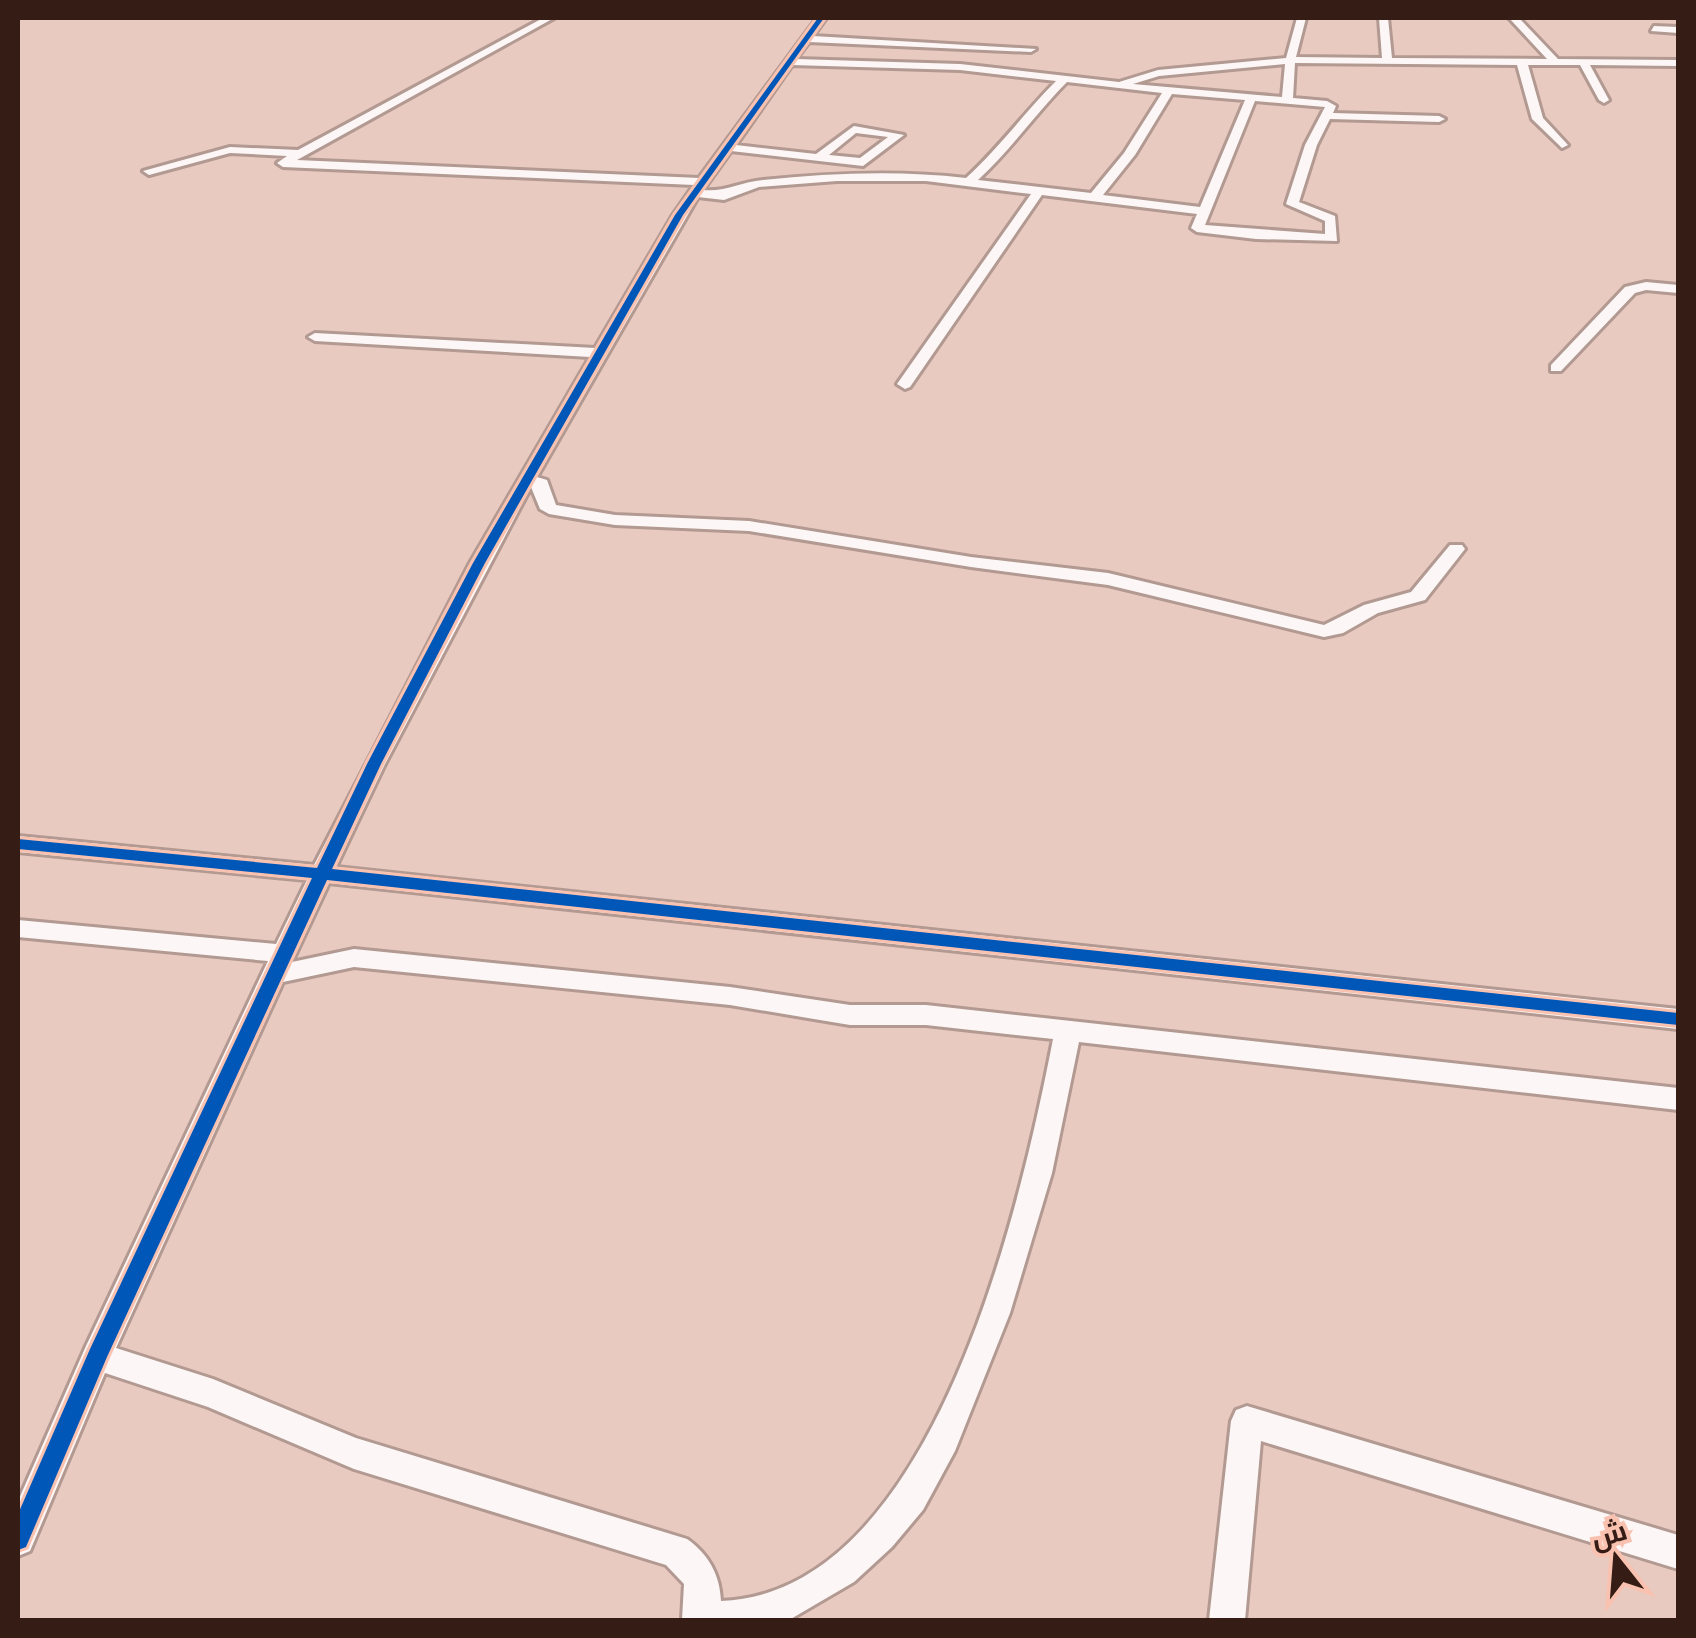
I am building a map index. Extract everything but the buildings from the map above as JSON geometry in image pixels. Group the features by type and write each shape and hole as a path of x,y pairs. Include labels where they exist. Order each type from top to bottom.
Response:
{"street":[{"path":"549,18 283,163 698,188 724,196 766,183 852,176 970,181 1204,211"},
{"path":"18,1539 97,1356 374,764 527,480 698,188 821,18"},
{"path":"1288,100 1292,42 1301,18"},
{"path":"1384,18 1387,62"},
{"path":"1514,18 1554,60"},
{"path":"1654,29 1678,30"},
{"path":"805,39 1031,49"},
{"path":"1120,86 1128,80 1158,73 1292,60 1678,63"},
{"path":"1521,60 1538,118 1562,145"},
{"path":"1583,61 1604,100"},
{"path":"788,62 931,66 1168,92 1251,97 1327,104 1327,116 1314,136 1292,204 1330,220 1332,238 1198,228 1237,140 1251,97"},
{"path":"970,181 1005,149 1026,117 1064,79"},
{"path":"1094,198 1128,155 1168,92"},
{"path":"1327,116 1439,119"},
{"path":"726,146 819,157 866,161 898,135 854,129 819,157"},
{"path":"149,172 230,150 296,153"},
{"path":"905,384 1039,190"},
{"path":"1556,368 1630,290 1646,286 1678,289"},
{"path":"315,337 600,353"},
{"path":"527,480 540,484 549,509 578,516 750,526 1108,579 1324,631 1336,629 1371,609 1418,596 1456,549"},
{"path":"18,844 323,872 1350,987 1678,1018"},
{"path":"18,928 210,950 306,971 337,961 370,960 711,994 850,1016 926,1015 1678,1099"},
{"path":"97,1356 213,1394 354,1454 674,1550 689,1560 701,1576 701,1620 754,1616 786,1604 824,1581 892,1523 922,1481 966,1388 1000,1302 1051,1121 1068,1031"},
{"path":"1227,1620 1247,1420 1678,1552"}],"cycle path":[{"path":"18,1539 97,1356 284,953 374,764 479,563 679,215 821,18"},
{"path":"18,844 1678,1019"}]}
